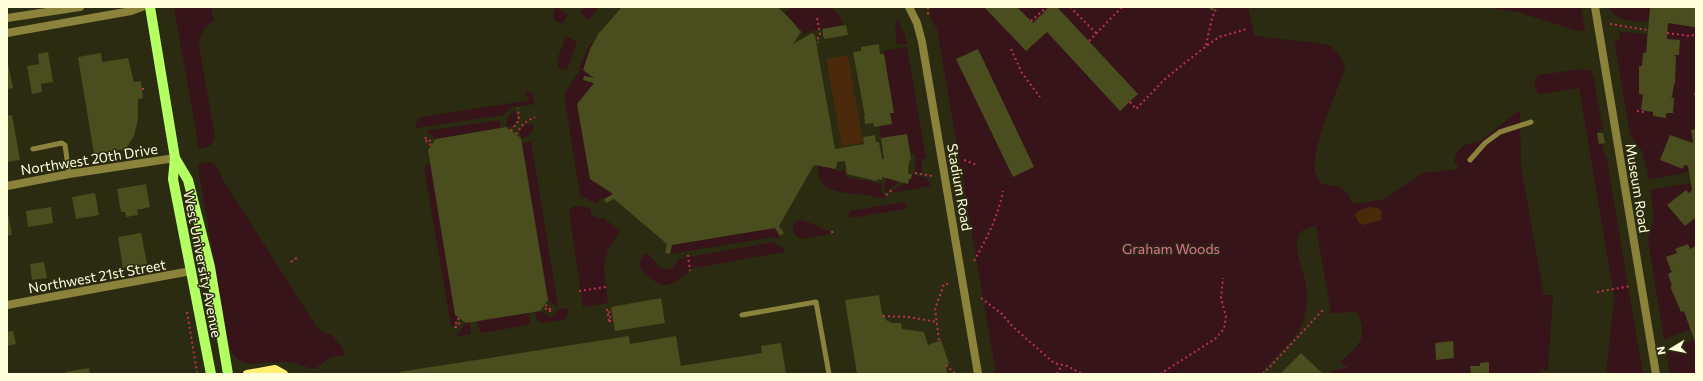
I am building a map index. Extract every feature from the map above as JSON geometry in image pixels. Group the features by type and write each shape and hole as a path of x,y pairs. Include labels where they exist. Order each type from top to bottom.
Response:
{"main road":[{"name":"West University Avenue","path":"150,7 175,158 173,179 211,374"},
{"name":"West University Avenue","path":"175,158 188,180 210,267 228,374"},
{"path":"247,374 275,369 284,374"}],"street":[{"path":"7,18 80,7"},
{"path":"7,32 131,11 142,7"},
{"name":"Stadium Road","path":"909,7 917,23 922,42 978,374"},
{"name":"Museum Road","path":"1595,7 1656,374"},
{"name":"Northwest 20th Drive","path":"7,186 69,174 175,158"},
{"name":"Northwest 21st Street","path":"7,306 191,271"}],"lane":[{"path":"1470,160 1485,143 1500,132 1531,122"},
{"path":"33,149 62,143 66,145 69,174"},
{"path":"742,315 816,302 829,374"}],"path":[{"path":"928,7 928,17"},
{"path":"1031,21 1047,7"},
{"path":"1070,7 1097,34"},
{"path":"1089,41 1122,7"},
{"path":"1205,47 1212,18 1217,7"},
{"path":"817,18 820,34 818,43"},
{"path":"1610,24 1648,30"},
{"path":"1130,102 1136,109 1166,78 1205,47 1219,37 1247,29"},
{"path":"1667,34 1689,36 1696,35"},
{"path":"1012,49 1022,73 1040,97"},
{"path":"511,131 519,120 518,108"},
{"path":"1637,112 1644,112"},
{"path":"516,134 524,123 535,117"},
{"path":"964,160 977,165"},
{"path":"915,173 932,176"},
{"path":"886,195 892,190"},
{"path":"974,261 988,237 1000,207 1003,191"},
{"path":"832,231 833,236"},
{"path":"688,255 690,270"},
{"path":"291,262 298,257"},
{"path":"1160,374 1215,340 1224,329 1226,317 1221,298 1223,278"},
{"path":"939,340 935,309 944,284 950,284"},
{"path":"1598,292 1630,286"},
{"path":"579,291 606,287"},
{"path":"981,298 1002,314 1012,326 1054,363 1067,366 1082,374"},
{"path":"545,304 552,311 545,308"},
{"path":"186,307 198,372"},
{"path":"607,308 609,321 611,321 609,310 611,310"},
{"path":"1263,374 1323,310"},
{"path":"883,316 909,317 937,322"},
{"path":"459,318 455,327 457,327 461,321"},
{"path":"946,365 955,374"},
{"path":"1057,374 1062,365"}],"green space":[{"path":"174,7 211,7 214,21 203,31 200,37 199,45 215,137 211,144 202,149 199,149"},
{"path":"556,7 568,15 562,24 554,20 553,13"},
{"path":"585,7 594,7 597,10 589,20 580,13"},
{"path":"791,7 830,7 840,16 843,25 804,34 785,13"},
{"name":"Graham Woods","path":"930,7 1248,7 1255,36 1326,44 1333,48 1341,57 1345,69 1321,134 1317,148 1315,171 1322,184 1344,190 1350,198 1352,204 1385,199 1423,173 1459,169 1454,161 1457,152 1465,145 1480,141 1520,110 1521,167 1544,295 1553,295 1548,370 1540,369 1539,374 1330,374 1339,369 1348,368 1340,362 1357,346 1362,335 1362,329 1357,312 1331,313 1316,226 1305,229 1301,232 1297,242 1307,293 1305,313 1299,332 1260,374 996,374 937,29 930,17"},
{"path":"1486,7 1581,7 1585,30 1578,31 1517,12"},
{"path":"1610,7 1696,7 1696,374 1670,374 1666,351 1692,341 1692,333 1689,330 1664,339 1648,240 1654,216 1650,190 1691,183 1689,172 1649,180 1643,153 1631,136 1629,129 1615,45 1617,40 1619,40 1620,32 1648,34 1649,22 1624,20 1612,13"},
{"path":"900,21 899,25 904,32 907,44 897,45 895,22"},
{"path":"566,36 577,42 567,70 559,69 557,60"},
{"path":"591,43 593,44 583,70 594,78 584,76 583,80 594,83 577,104 590,179 613,194 604,199 600,198 597,203 580,196 564,94 579,72 584,56"},
{"path":"907,47 926,158 922,159 922,173 915,172 915,154 911,153 907,134 881,138 879,126 890,113 894,112 883,51"},
{"path":"1581,69 1591,71 1594,79 1603,130 1597,131 1599,144 1602,144 1604,155 1606,155 1643,374 1606,374 1614,297 1579,88 1539,94 1535,89 1535,80 1539,75"},
{"path":"525,91 532,93 535,104 512,107 503,115 416,128 417,120 422,117 530,100"},
{"path":"515,111 518,120 513,126 506,127 508,118"},
{"path":"500,120 500,128 436,139 426,131"},
{"path":"533,124 533,129 530,133 521,139 520,131 525,125"},
{"path":"531,141 557,307 548,300 522,144"},
{"path":"210,162 216,166 225,183 316,326 325,334 332,335 343,349 345,355 331,357 315,369 288,362 256,364 242,362 236,358 228,342 198,167 201,163"},
{"path":"431,162 458,317 453,326 451,326 424,168"},
{"path":"818,165 838,171 842,171 844,168 846,177 882,184 881,191 886,198 850,194 827,187 818,175"},
{"path":"912,174 927,178 931,186 890,193 904,183 908,184"},
{"path":"886,178 899,182 886,192 884,190"},
{"path":"903,202 907,205 905,209 851,218 848,215 850,211"},
{"path":"580,206 590,208 591,214 599,219 604,218 620,231 608,250 604,266 608,303 583,307 569,212 572,207"},
{"path":"798,220 805,221 830,231 830,234 801,239 794,233 793,230 795,222"},
{"path":"775,228 780,236 777,239 774,237 670,254 672,245"},
{"path":"774,242 778,246 785,248 784,252 688,269 688,273 668,285 658,283 642,271 639,264 645,252 659,267 668,269 675,265 678,259"},
{"path":"568,308 568,314 563,320 541,323 537,320 535,312 540,311 550,317 556,315 557,310"},
{"path":"529,313 530,322 527,325 482,333 479,330 477,321"},
{"path":"470,322 471,334 461,336 455,335 466,323"}],"shaded area":[{"path":"848,55 863,143 842,146 826,59"},
{"path":"1369,207 1378,208 1382,212 1381,220 1363,225 1358,222 1355,214 1360,210"}],"building":[{"path":"622,7 778,7 801,32 793,44 812,33 815,36 835,149 864,144 863,137 875,135 876,142 879,142 882,159 884,159 881,138 907,134 911,160 909,161 908,174 912,174 908,184 882,177 882,180 877,179 877,181 847,174 845,161 837,162 836,169 814,165 779,226 784,233 780,236 775,228 672,245 670,254 665,253 667,244 614,199 606,203 604,199 613,194 590,179 577,104 594,83 583,80 584,76 594,78 583,70 590,49 599,33"},
{"path":"984,7 1017,7 1033,23 1049,7 1057,7 1138,94 1120,111 1047,32 1026,51"},
{"path":"1207,7 1215,7 1213,11"},
{"path":"1650,7 1696,7 1696,26 1694,27 1668,23 1667,39 1680,40 1679,55 1673,55 1676,56 1675,84 1672,97 1669,97 1674,98 1673,113 1666,113 1666,118 1653,116 1653,112 1641,110 1643,95 1645,95 1639,94 1639,66 1642,66 1643,53 1646,53"},
{"path":"846,25 848,35 824,39 822,29"},
{"path":"879,44 880,54 884,54 894,113 890,113 892,124 874,127 873,123 865,124 865,116 853,52 861,51 861,47"},
{"path":"978,49 1034,167 1013,177 956,59"},
{"path":"48,52 53,82 41,84 42,92 32,94 27,66 39,64 38,54"},
{"path":"101,53 102,62 128,58 134,82 141,81 143,98 138,99 138,119 134,136 126,149 94,154 78,57"},
{"path":"7,59 13,88 7,89"},
{"path":"12,115 20,160 7,162 7,116"},
{"path":"506,127 521,138 548,300 540,311 466,323 455,315 428,150 436,139"},
{"path":"1696,129 1696,217 1685,226 1667,205 1686,190 1689,193 1692,190 1688,166 1684,165 1683,169 1660,160 1670,135 1693,143 1691,130"},
{"path":"1597,133 1603,133 1605,143 1599,144"},
{"path":"146,184 150,207 137,210 138,215 126,217 125,212 121,212 117,189"},
{"path":"95,193 99,215 76,219 72,197"},
{"path":"51,207 53,223 28,227 26,211"},
{"path":"7,213 12,235 7,236"},
{"path":"141,233 147,264 123,268 118,237"},
{"path":"1688,244 1690,249 1696,246 1696,345 1684,311 1681,312 1670,286 1672,286 1668,274 1673,271 1671,271 1666,257 1677,253 1675,249"},
{"path":"44,262 47,278 32,280 30,264"},
{"path":"879,295 882,313 886,320 892,323 901,323 902,329 924,332 928,345 941,340 949,364 946,365 947,374 857,374 845,300"},
{"path":"661,298 665,323 615,331 611,307"},
{"path":"13,331 16,344 7,346 7,332"},
{"path":"629,336 630,344 676,336 681,366 762,353 761,346 781,343 786,374 400,374 399,372"},
{"path":"1453,341 1454,358 1436,360 1435,343"},
{"path":"1301,353 1323,374 1280,374"},
{"path":"1489,362 1489,374 1471,374 1470,366 1480,366 1480,363"},
{"path":"89,368 90,374 66,374 65,372"}]}
